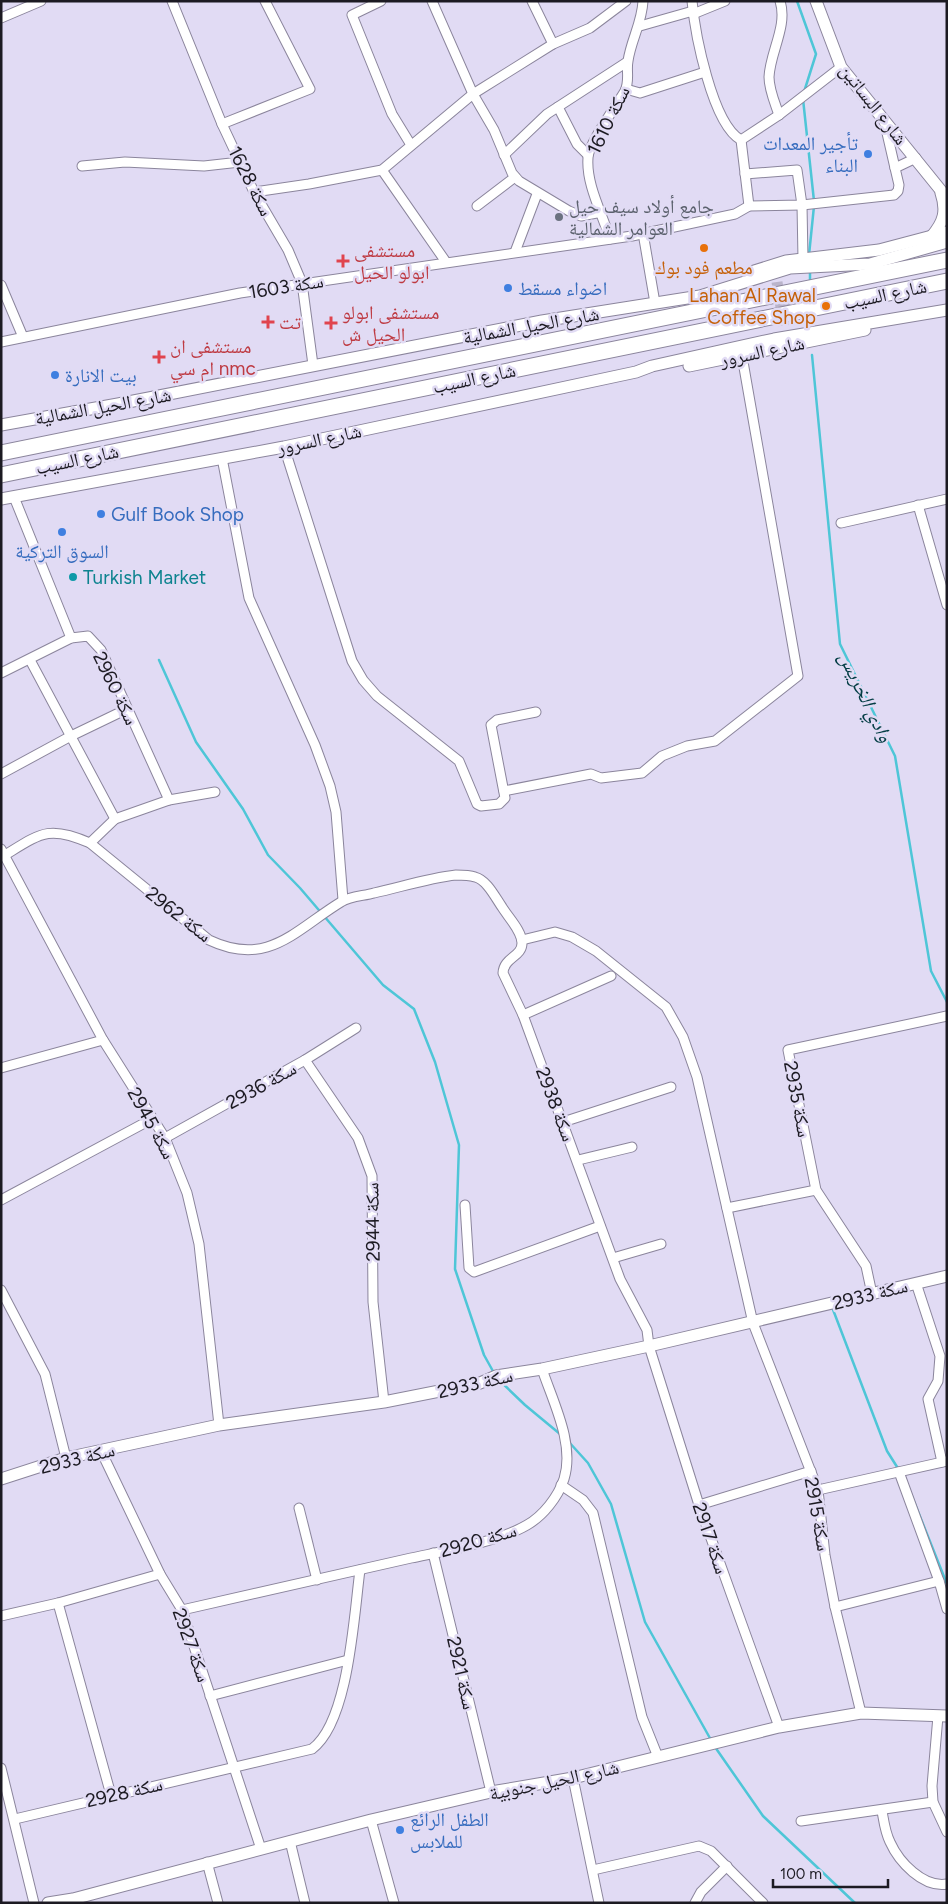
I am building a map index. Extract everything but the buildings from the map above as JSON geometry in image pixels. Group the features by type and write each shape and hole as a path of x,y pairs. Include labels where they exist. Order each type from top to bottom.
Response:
{"highway":[{"name":"شارع السيب","path":"1,452 947,260"},
{"name":"شارع السيب","path":"1,475 947,281"}],"street":[{"path":"1,18 42,1"},
{"name":"سكة 1628","path":"172,1 222,124 254,192 288,250 302,282 313,365"},
{"path":"222,124 310,89 265,1"},
{"path":"432,1 473,94 494,130 515,177 537,194 581,216 602,212"},
{"path":"532,1 553,44"},
{"path":"254,192 382,170 473,94 553,44 590,28 626,1"},
{"name":"سكة 1610","path":"610,238 588,169 588,155 626,88 629,72 627,62 640,26 643,1"},
{"path":"640,26 692,9 725,1"},
{"path":"779,115 769,80 775,45 783,18 780,1"},
{"name":"شارع البساتين","path":"816,1 841,67 947,198"},
{"path":"376,2 352,15 392,114 411,146"},
{"path":"692,9 705,72 725,122 734,135 741,140 749,206 802,206 898,192 899,185 884,119"},
{"path":"504,155 547,114 627,62"},
{"path":"741,140 779,115 841,67"},
{"path":"626,88 640,93 705,72"},
{"path":"558,107 577,144 588,155"},
{"path":"895,168 916,158"},
{"path":"82,166 125,162 204,166 240,162"},
{"path":"745,174 796,169 802,206 803,259"},
{"path":"382,170 446,262"},
{"path":"477,206 515,177"},
{"path":"932,237 940,227 946,210 939,186"},
{"path":"515,252 537,194"},
{"name":"سكة 1603","path":"1,342 302,282 643,233 735,214 749,206"},
{"name":"شارع الحيل الشمالية","path":"779,272 803,259 856,254 947,232"},
{"path":"643,233 655,303"},
{"name":"شارع الحيل الشمالية","path":"1,425 542,321 677,299 779,272 870,264 947,242"},
{"path":"1,285 24,337"},
{"name":"شارع السرور","path":"636,372 652,366 790,335 947,311"},
{"name":"شارع السرور","path":"1,499 284,447 636,372 672,369 742,356 790,335"},
{"path":"504,791 591,774 601,778 642,773 662,756 687,746 715,741 798,676 742,356"},
{"path":"284,447 352,662 363,680 377,696 459,760 477,804 481,806 499,804 505,798 492,725 497,720 536,712"},
{"path":"222,458 249,598 315,745 330,786 336,812 343,900"},
{"path":"14,497 71,638"},
{"path":"841,523 947,499"},
{"path":"918,505 947,605"},
{"name":"سكة 2960","path":"1,673 71,638 88,636 101,650 170,800"},
{"path":"30,660 115,819"},
{"path":"1,774 70,736 128,709"},
{"path":"90,842 115,819 170,800 215,792"},
{"name":"سكة 2962","path":"3,852 49,832 73,835 90,842 209,940 232,949 256,950 272,947 287,939 343,900 453,876 476,877 487,886 522,940"},
{"name":"سكة 2945","path":"3,852 103,1040 165,1138 188,1193 194,1218 219,1425"},
{"name":"سكة 2915","path":"522,940 555,932 572,937 596,951 666,1006 683,1037 697,1077 753,1323 818,1490 825,1555 835,1607 862,1713"},
{"name":"سكة 2938","path":"522,940 520,951 506,961 503,972 523,1015 578,1160 600,1226 626,1291 647,1330 649,1346"},
{"path":"523,1015 611,976"},
{"name":"سكة 2935","path":"872,1294 866,1266 816,1190 788,1050 947,1016"},
{"name":"سكة 2936","path":"165,1138 305,1060 356,1028"},
{"path":"1,1068 103,1040"},
{"name":"سكة 2944","path":"305,1060 358,1138 372,1176 373,1302 384,1402"},
{"path":"563,1122 671,1087"},
{"path":"1,1200 152,1119"},
{"path":"578,1160 632,1147"},
{"path":"727,1208 816,1190"},
{"path":"465,1205 469,1268 474,1272 600,1226"},
{"path":"613,1258 661,1244"},
{"name":"سكة 2933","path":"1,1479 66,1458 219,1425 384,1402 480,1383 496,1376 542,1369 753,1323 947,1276"},
{"path":"818,1490 945,1461 928,1399 938,1381 940,1356 916,1283"},
{"path":"1,1290 45,1374 66,1458"},
{"name":"سكة 2917","path":"649,1346 699,1505 779,1727"},
{"name":"سكة 2920","path":"182,1610 433,1553 504,1535 528,1524 550,1504 561,1485 566,1470 566,1446 542,1369"},
{"name":"سكة 2927","path":"101,1451 160,1574 182,1610 261,1849"},
{"path":"699,1505 811,1471"},
{"path":"899,1472 932,1557 947,1609"},
{"path":"561,1485 583,1500 593,1514 642,1716 658,1757"},
{"path":"299,1508 317,1580"},
{"name":"سكة 2921","path":"433,1553 491,1792"},
{"name":"سكة 2928","path":"15,1819 233,1766 312,1749 320,1743 336,1711 348,1660 360,1570"},
{"path":"1,1616 58,1603 160,1574"},
{"path":"835,1607 939,1581"},
{"path":"58,1603 111,1795"},
{"path":"210,1696 348,1660"},
{"name":"شارع الحيل جنوبية","path":"48,1903 74,1901 207,1862 371,1820 491,1792 573,1778 779,1727 862,1713 942,1716"},
{"path":"942,1716 932,1786 933,1802 947,1832"},
{"path":"1,1768 34,1903"},
{"path":"573,1778 599,1903"},
{"path":"801,1821 882,1812 933,1802"},
{"path":"882,1812 890,1844 907,1866 929,1882 941,1885 947,1884"},
{"path":"371,1820 394,1903"},
{"path":"290,1842 305,1903"},
{"path":"593,1870 699,1846 711,1852 727,1866 763,1903"},
{"path":"207,1862 218,1903"},
{"path":"695,1903 701,1892 727,1866"}],"waterway":[{"name":"وادي الخريس","path":"797,1 816,54 804,92"},
{"name":"وادي الخريس","path":"803,99 814,201"},
{"name":"وادي الخريس","path":"809,255 814,206"},
{"name":"وادي الخريس","path":"810,271 810,282"},
{"name":"وادي الخريس","path":"812,355 840,644 895,756 931,971 947,1002"},
{"path":"159,660 196,742 243,809 268,855 300,888 383,985 414,1009 435,1062 459,1145 455,1269 484,1355 494,1373"},
{"path":"832,1307 887,1451 899,1470"},
{"path":"499,1380 560,1434"},
{"path":"568,1441 588,1463 611,1504 645,1622 711,1740"},
{"path":"905,1479 947,1584"},
{"path":"715,1747 763,1816 855,1903"}],"tunnel":[{"path":"777,282 784,326"},
{"path":"785,287 793,324"}],"place":[{"name":"تأجير المعدات البناء","path":"868,154"},
{"name":"جامع أولاد سيف حيل العوامر الشمالية","path":"559,217"},
{"name":"مطعم فود بوك","path":"704,248"},
{"name":"مستشفى ابولو الحيل","path":"343,261"},
{"name":"اضواء مسقط","path":"508,288"},
{"name":"Lahan Al Rawal Coffee Shop","path":"826,306"},
{"name":"تت","path":"268,322"},
{"name":"مستشفى ابولو الحيل ش","path":"331,323"},
{"name":"مستشفى ان ام سي nmc","path":"159,357"},
{"name":"بيت الانارة","path":"55,375"},
{"name":"Gulf Book Shop","path":"101,514"},
{"name":"السوق التركية","path":"62,532"},
{"name":"Turkish Market","path":"73,577"},
{"name":"الطفل الرائع للملابس","path":"400,1830"}]}
